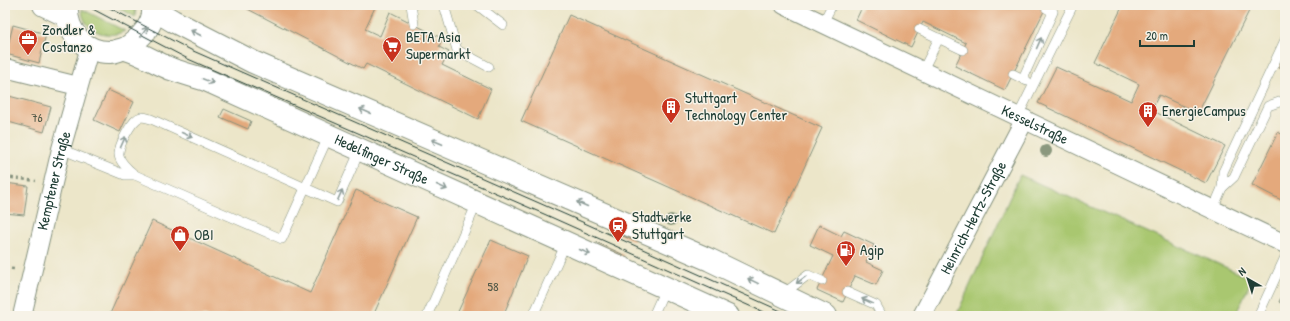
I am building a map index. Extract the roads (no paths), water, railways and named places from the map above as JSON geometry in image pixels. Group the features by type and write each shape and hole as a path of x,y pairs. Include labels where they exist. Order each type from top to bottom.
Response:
{"street":[{"name":"Hedelfinger Straße","path":"44,5 67,10 73,32 90,47 112,52 125,49 171,69 206,80 361,148 477,203 665,289 728,316"},
{"name":"Kesselstraße","path":"784,5 1022,117 1285,244"},
{"path":"125,49 143,36 151,20 153,7 173,22 253,62 400,127 549,189 710,260 826,316"},
{"name":"Kemptener Straße","path":"22,316 61,149 90,47"},
{"path":"5,68 78,86"},
{"name":"Heinrich-Hertz-Straße","path":"922,316 1022,117"}],"lane":[{"path":"411,5 414,24"},
{"path":"444,5 457,50 489,67"},
{"path":"477,5 503,25"},
{"path":"823,23 832,5"},
{"path":"1022,117 1034,84 1073,5"},
{"path":"1022,78 1053,12 1046,8"},
{"path":"920,29 963,50"},
{"path":"923,70 939,38"},
{"path":"1212,209 1222,188 1223,172 1285,40"},
{"path":"1013,74 1034,84"},
{"path":"1222,188 1234,177 1268,106 1285,100"},
{"path":"134,175 119,155 120,148 128,129 136,120 142,117 151,119 337,202 361,148"},
{"path":"61,149 125,175 134,175 282,239 302,198 329,135"},
{"path":"427,316 477,203"},
{"path":"533,316 566,243"},
{"path":"1258,316 1285,257"},
{"path":"781,295 808,275 822,281"},
{"path":"653,316 665,289"},
{"path":"847,292 876,305 882,316"}],"tram line":[{"path":"85,5 188,59 544,214 772,316"},
{"path":"104,5 191,50 792,316"}],"place":[{"name":"Zondler & Costanzo","path":"28,56"},
{"name":"BETA Asia Supermarkt","path":"392,63"},
{"name":"Stuttgart Technology Center","path":"671,124"},
{"name":"EnergieCampus","path":"1148,128"},
{"name":"Stadtwerke Stuttgart","path":"618,243"},
{"name":"OBI","path":"180,252"},
{"name":"Agip","path":"846,267"}]}
